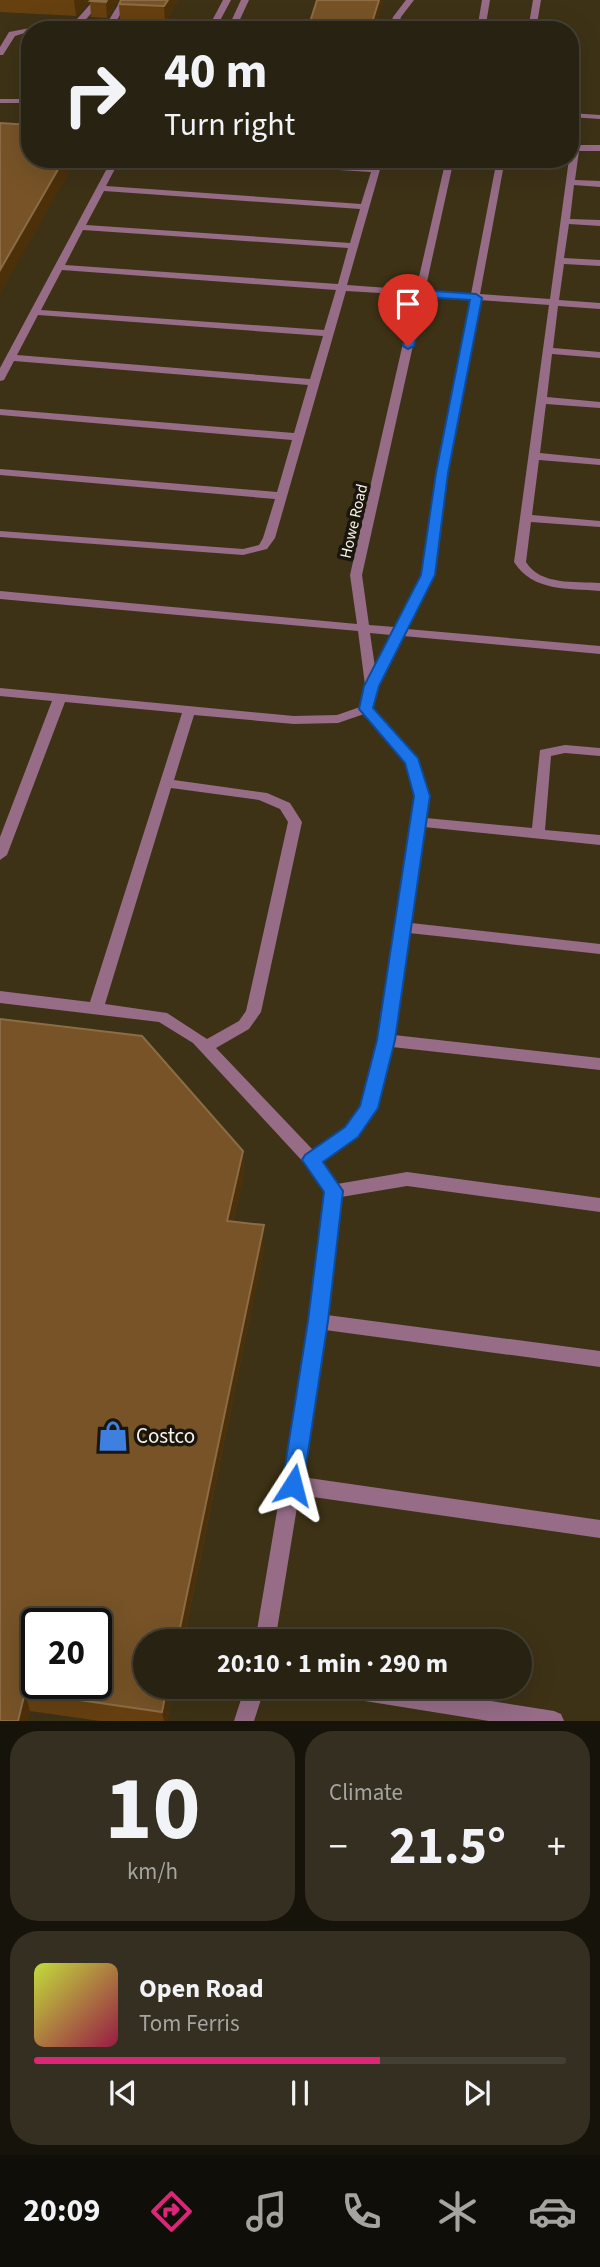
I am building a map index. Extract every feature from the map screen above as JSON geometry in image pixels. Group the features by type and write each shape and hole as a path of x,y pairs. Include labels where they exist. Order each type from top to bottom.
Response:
{"lane":[{"path":"80,21 98,0"},
{"path":"112,21 125,0"},
{"path":"216,21 227,0"},
{"path":"235,21 245,0"},
{"path":"396,21 410,0"},
{"path":"482,21 486,0"},
{"path":"534,21 537,0"},
{"path":"1,28 21,29"},
{"path":"0,52 12,34 21,32"},
{"path":"0,101 21,101"},
{"path":"579,116 600,117"},
{"path":"579,148 600,148"},
{"path":"0,378 111,168"},
{"path":"0,534 243,552 263,547 269,538 376,168"},
{"name":"Howe Road","path":"371,686 356,575 448,168"},
{"path":"366,709 371,686 428,575 442,473 499,168"},
{"path":"572,168 520,562 523,571 533,578 552,583 600,587"},
{"path":"570,182 600,184"},
{"path":"101,188 365,207"},
{"path":"565,221 600,223"},
{"path":"80,227 354,246"},
{"path":"560,261 600,263"},
{"path":"59,267 600,306"},
{"path":"35,312 328,333"},
{"path":"548,351 600,355"},
{"path":"11,358 313,382"},
{"path":"541,400 600,405"},
{"path":"0,412 298,437"},
{"path":"534,457 600,462"},
{"path":"0,472 281,496"},
{"path":"525,517 600,524"},
{"path":"0,595 600,650"},
{"path":"0,692 294,720 338,719 366,709"},
{"path":"0,855 60,698"},
{"path":"312,1160 352,1132 369,1108 386,1040 419,822 422,796 412,761 366,709"},
{"path":"96,1009 189,710"},
{"path":"538,834 545,753 565,748 600,752"},
{"path":"166,783 262,796 285,806 295,822 253,1012 244,1026 205,1047"},
{"path":"419,822 600,840"},
{"path":"402,927 600,949"},
{"path":"0,997 162,1017 198,1039 312,1160 333,1191 318,1321 267,1629"},
{"path":"386,1040 600,1063"},
{"path":"333,1191 407,1179 600,1205"},
{"path":"318,1321 600,1359"},
{"path":"293,1485 600,1529"},
{"path":"244,1721 251,1699"},
{"path":"416,1699 554,1721"}],"shaded area":[{"path":"0,0 600,0 600,1721 0,1721"}],"building":[{"path":"121,0 168,0 164,6 119,4"},
{"path":"317,0 379,0 373,21 310,21"},
{"path":"0,123 21,124 21,168 59,168 0,270"},
{"name":"Costco","path":"0,1019 142,1036 243,1151 227,1221 264,1225 180,1629 133,1629 133,1699 165,1699 162,1712 73,1699 112,1699 112,1608 21,1608 21,1699 23,1699 18,1721 0,1721"}],"place":[{"name":"Costco","path":"113,1436"}],"route":[{"path":"293,1485 318,1321 333,1191 312,1160 352,1132 369,1108 386,1040 422,796 412,761 366,709 371,686 428,575 442,473 476,298 420,293 408,346"}]}
